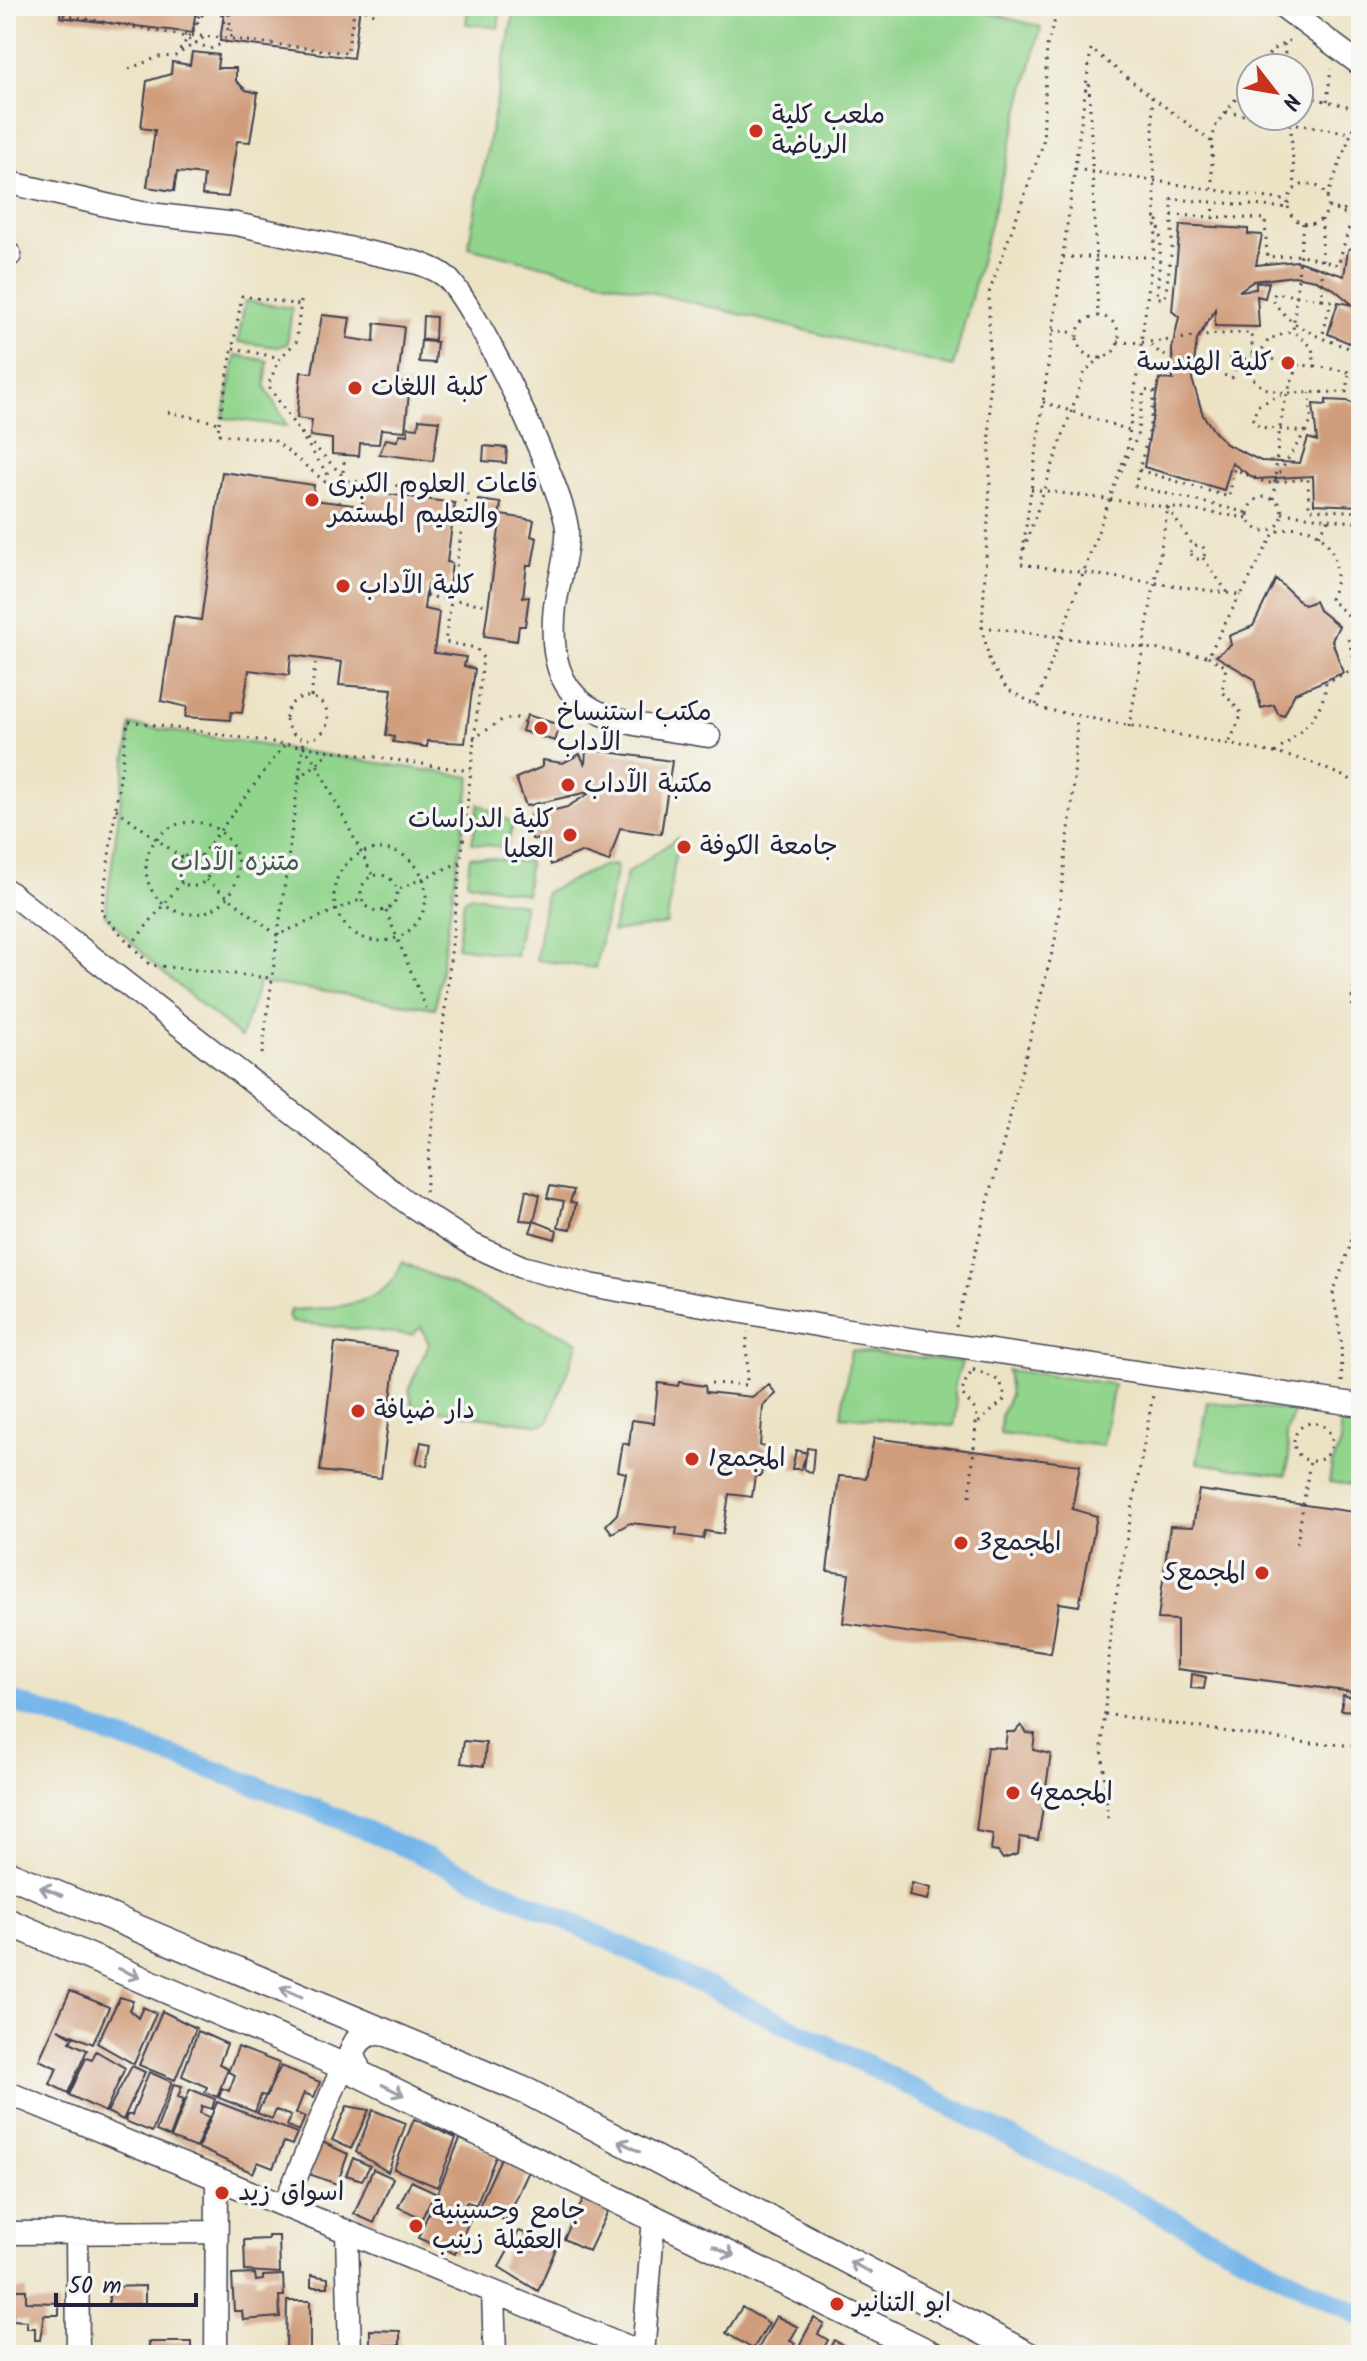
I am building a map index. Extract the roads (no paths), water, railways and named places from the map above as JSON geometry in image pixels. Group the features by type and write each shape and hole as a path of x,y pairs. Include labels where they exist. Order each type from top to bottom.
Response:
{"main road":[{"path":"6,1873 528,2092 1028,2355"},
{"path":"6,1921 351,2069 933,2355"},
{"path":"308,2050 320,2042 327,2028 323,2006"},
{"path":"351,2069 352,2054 358,2040 371,2032 386,2033"}],"street":[{"path":"1282,6 1361,65"},
{"path":"6,182 141,213 236,224 359,250 418,263 444,275 466,302 536,441 558,495 567,530 553,630 556,662 575,698 593,713 709,736"},
{"path":"6,890 409,1204 485,1250 522,1267 590,1285 953,1346 1351,1404"},
{"path":"284,2206 351,2069"},
{"path":"6,2092 643,2354 654,2217"},
{"path":"216,2355 217,2179"},
{"path":"6,2233 216,2232"},
{"path":"347,2232 350,2355"},
{"path":"77,2234 78,2355"},
{"path":"493,2292 495,2355"}],"waterway":[{"path":"6,1699 251,1784 461,1872 850,2056 1361,2316"}],"place":[{"name":"ملعب كلية الرياضة","path":"756,131"},
{"name":"كلية الهندسة","path":"1288,363"},
{"name":"كلبة اللغات","path":"355,388"},
{"name":"قاعات العلوم الكبرى والتعليم المستمر","path":"312,500"},
{"name":"كلية الآداب","path":"343,586"},
{"name":"مكتب استنساخ الآداب","path":"541,728"},
{"name":"مكتبة الآداب","path":"568,785"},
{"name":"كلية الدراسات العليا","path":"570,835"},
{"name":"جامعة الكوفة","path":"684,847"},
{"name":"دار ضيافة","path":"358,1411"},
{"name":"المجمع1","path":"692,1459"},
{"name":"المجمع3","path":"961,1543"},
{"name":"المجمع5","path":"1262,1573"},
{"name":"المجمع4","path":"1013,1793"},
{"name":"اسواق زيد","path":"222,2193"},
{"name":"جامع وحسينية العقيلة زينب","path":"416,2226"},
{"name":"ابو التنانير","path":"837,2304"}],"park label":[{"name":"متنزه الآداب","path":"235,863"}]}
